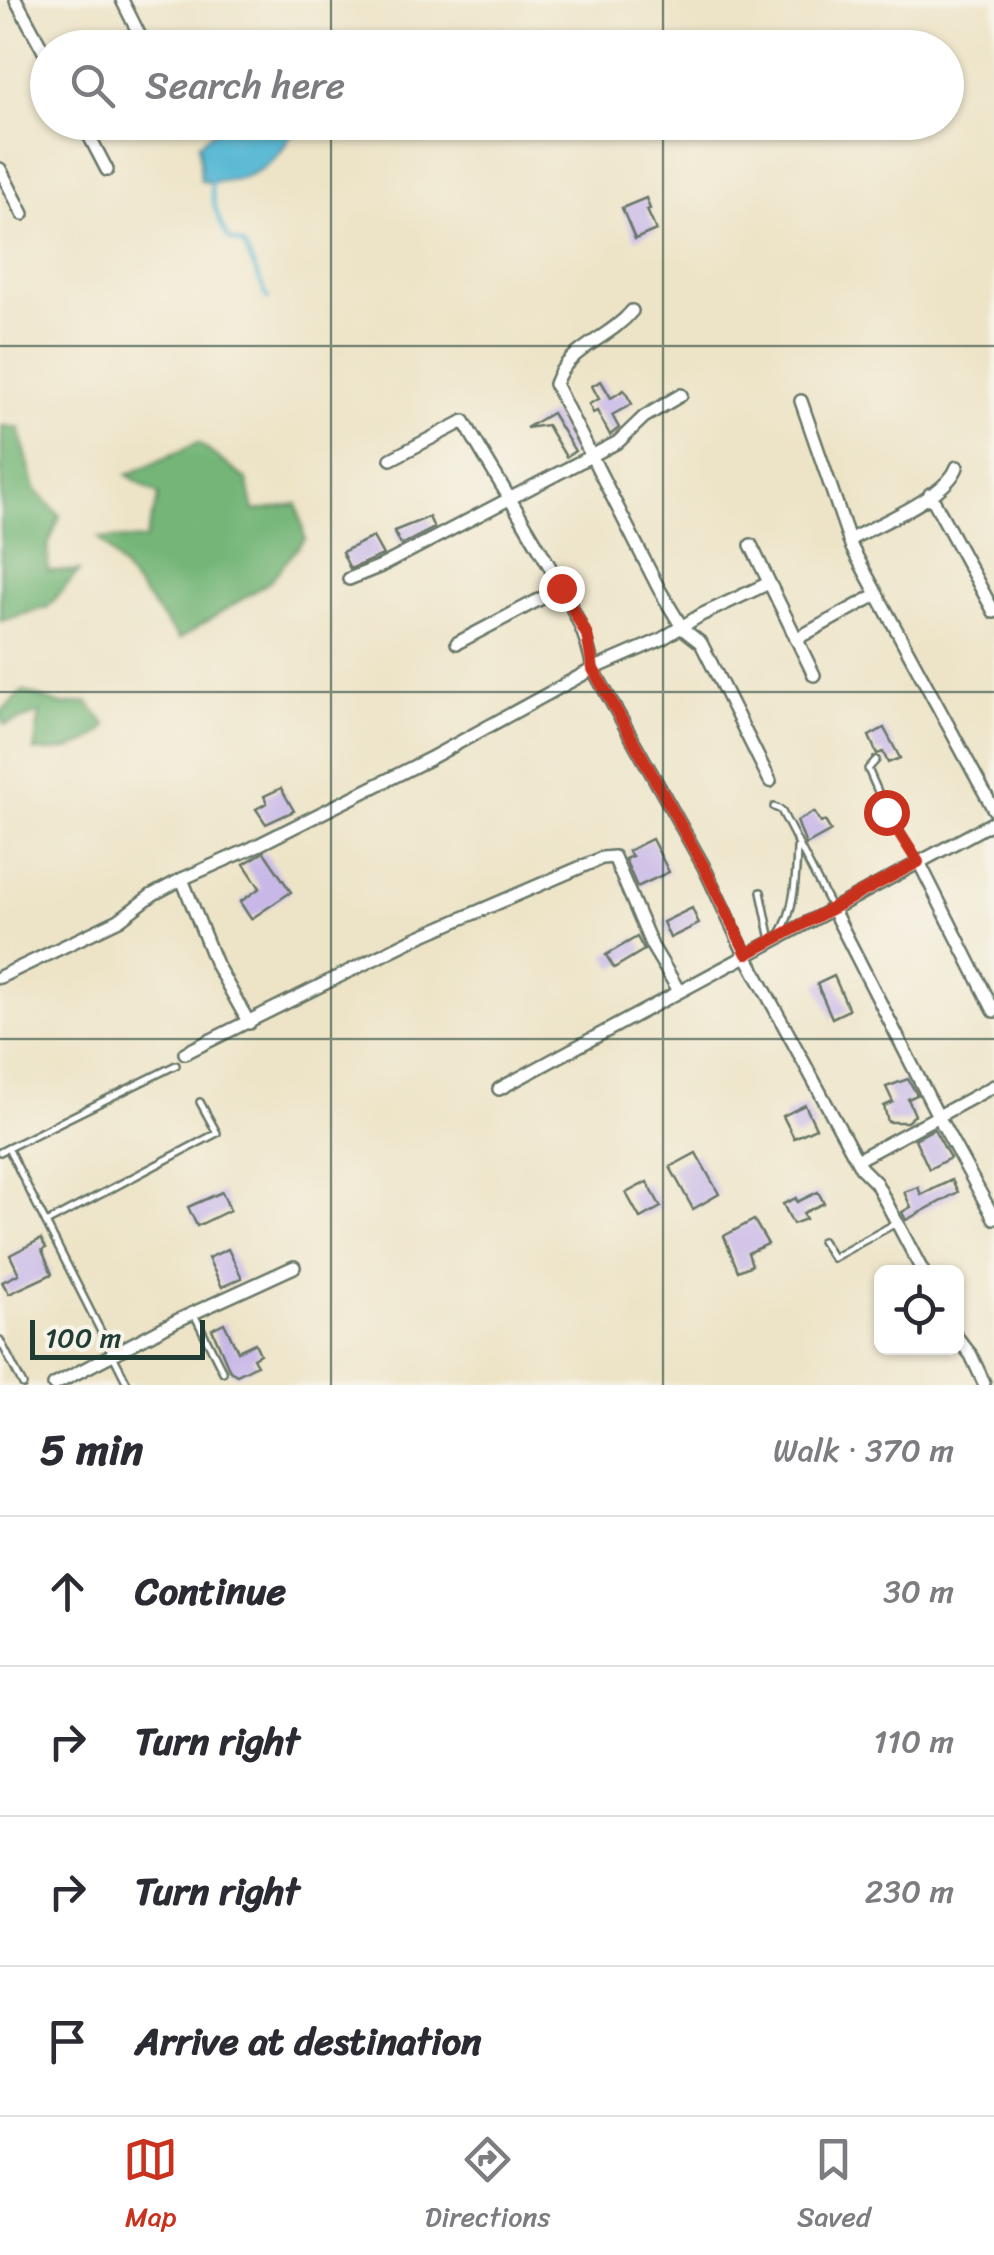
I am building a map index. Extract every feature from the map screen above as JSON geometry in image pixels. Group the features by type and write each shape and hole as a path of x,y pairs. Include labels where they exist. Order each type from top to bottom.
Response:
{"street":[{"path":"16,0 32,30"},
{"path":"122,0 137,30"},
{"path":"91,140 107,170"},
{"path":"0,170 23,214"},
{"path":"632,311 622,323 574,354 559,372 555,384 659,590 682,629 702,643 770,781"},
{"path":"349,579 618,442 644,418 682,395"},
{"path":"801,401 849,540 994,810"},
{"path":"391,459 464,421 521,513 587,635 593,669 704,867 857,1160 876,1183 919,1265"},
{"path":"849,540 930,494 952,479 957,467"},
{"path":"930,494 994,612"},
{"path":"751,545 814,674"},
{"path":"0,977 120,920 152,895 182,879 252,848 429,759 593,669 769,584"},
{"path":"457,643 561,588"},
{"path":"796,639 876,596"},
{"path":"499,1089 994,822"},
{"path":"185,1053 414,938 602,858 614,857 652,946 679,991"},
{"path":"918,862 994,1011"},
{"path":"182,879 216,962 248,1023"},
{"path":"832,908 994,1218"},
{"path":"857,1160 994,1086"},
{"path":"54,1385 294,1267"},
{"path":"964,1347 986,1382"}],"lane":[{"path":"876,760 868,768 886,812 918,862"},
{"path":"774,808 780,810 832,908"},
{"path":"775,939 787,923 796,878 797,844"},
{"path":"761,892 775,939"},
{"path":"0,1152 176,1065"},
{"path":"46,1223 217,1133 200,1102"},
{"path":"8,1148 128,1385"},
{"path":"822,1242 833,1258 897,1222"},
{"path":"194,1314 223,1372"},
{"path":"0,1340 23,1385"}],"green space":[{"path":"2,426 19,428 35,489 60,516 48,546 48,571 79,571 48,607 0,621"},
{"path":"198,443 247,480 254,511 297,504 305,539 269,582 179,639 99,538 145,540 159,495 127,475"},
{"path":"23,691 61,705 87,702 107,726 74,748 34,751 40,713 5,725 0,713"}],"water":[{"path":"288,140 271,162 259,170 217,182 201,181 199,143"}],"building":[{"path":"646,198 656,230 635,239 622,208"},
{"path":"601,381 611,398 624,390 632,404 612,415 619,428 610,435 589,404 599,399 592,386"},
{"path":"552,413 575,451 566,457 547,425 526,428"},
{"path":"429,517 434,528 401,545 394,531"},
{"path":"373,537 383,555 350,569 342,552"},
{"path":"884,728 900,758 888,763 883,752 877,754 869,736"},
{"path":"281,788 294,811 266,824 256,809 267,803 264,796"},
{"path":"814,812 831,831 806,845 797,821"},
{"path":"652,839 669,872 637,887 625,859 632,856 628,851"},
{"path":"264,852 291,892 251,919 240,902 260,888 244,864"},
{"path":"692,908 699,924 670,938 663,922"},
{"path":"637,937 644,950 614,968 606,955"},
{"path":"834,976 849,1010 832,1018 817,984"},
{"path":"908,1079 917,1095 908,1099 915,1115 907,1122 888,1122 884,1106 893,1102 886,1087"},
{"path":"805,1105 816,1128 794,1138 783,1116"},
{"path":"934,1129 950,1158 929,1169 915,1139"},
{"path":"696,1153 719,1194 693,1209 670,1167"},
{"path":"952,1180 958,1192 906,1220 902,1212 911,1207 904,1192 918,1187 921,1195"},
{"path":"647,1182 661,1207 640,1218 626,1193"},
{"path":"222,1192 230,1210 197,1226 188,1207"},
{"path":"818,1192 824,1203 803,1213 806,1219 793,1224 783,1204"},
{"path":"754,1220 768,1244 748,1253 752,1265 738,1271 724,1236"},
{"path":"41,1239 52,1274 9,1294 2,1282 19,1274 10,1255"},
{"path":"228,1249 242,1278 222,1287 208,1258"},
{"path":"224,1323 238,1351 255,1343 260,1354 253,1358 257,1365 237,1375 230,1371 212,1329"}],"waterway":[{"path":"211,182 222,225 229,239 244,245 268,299"}],"route":[{"path":"561,588 587,635 593,669 704,867 747,954 918,862 886,812"}]}
